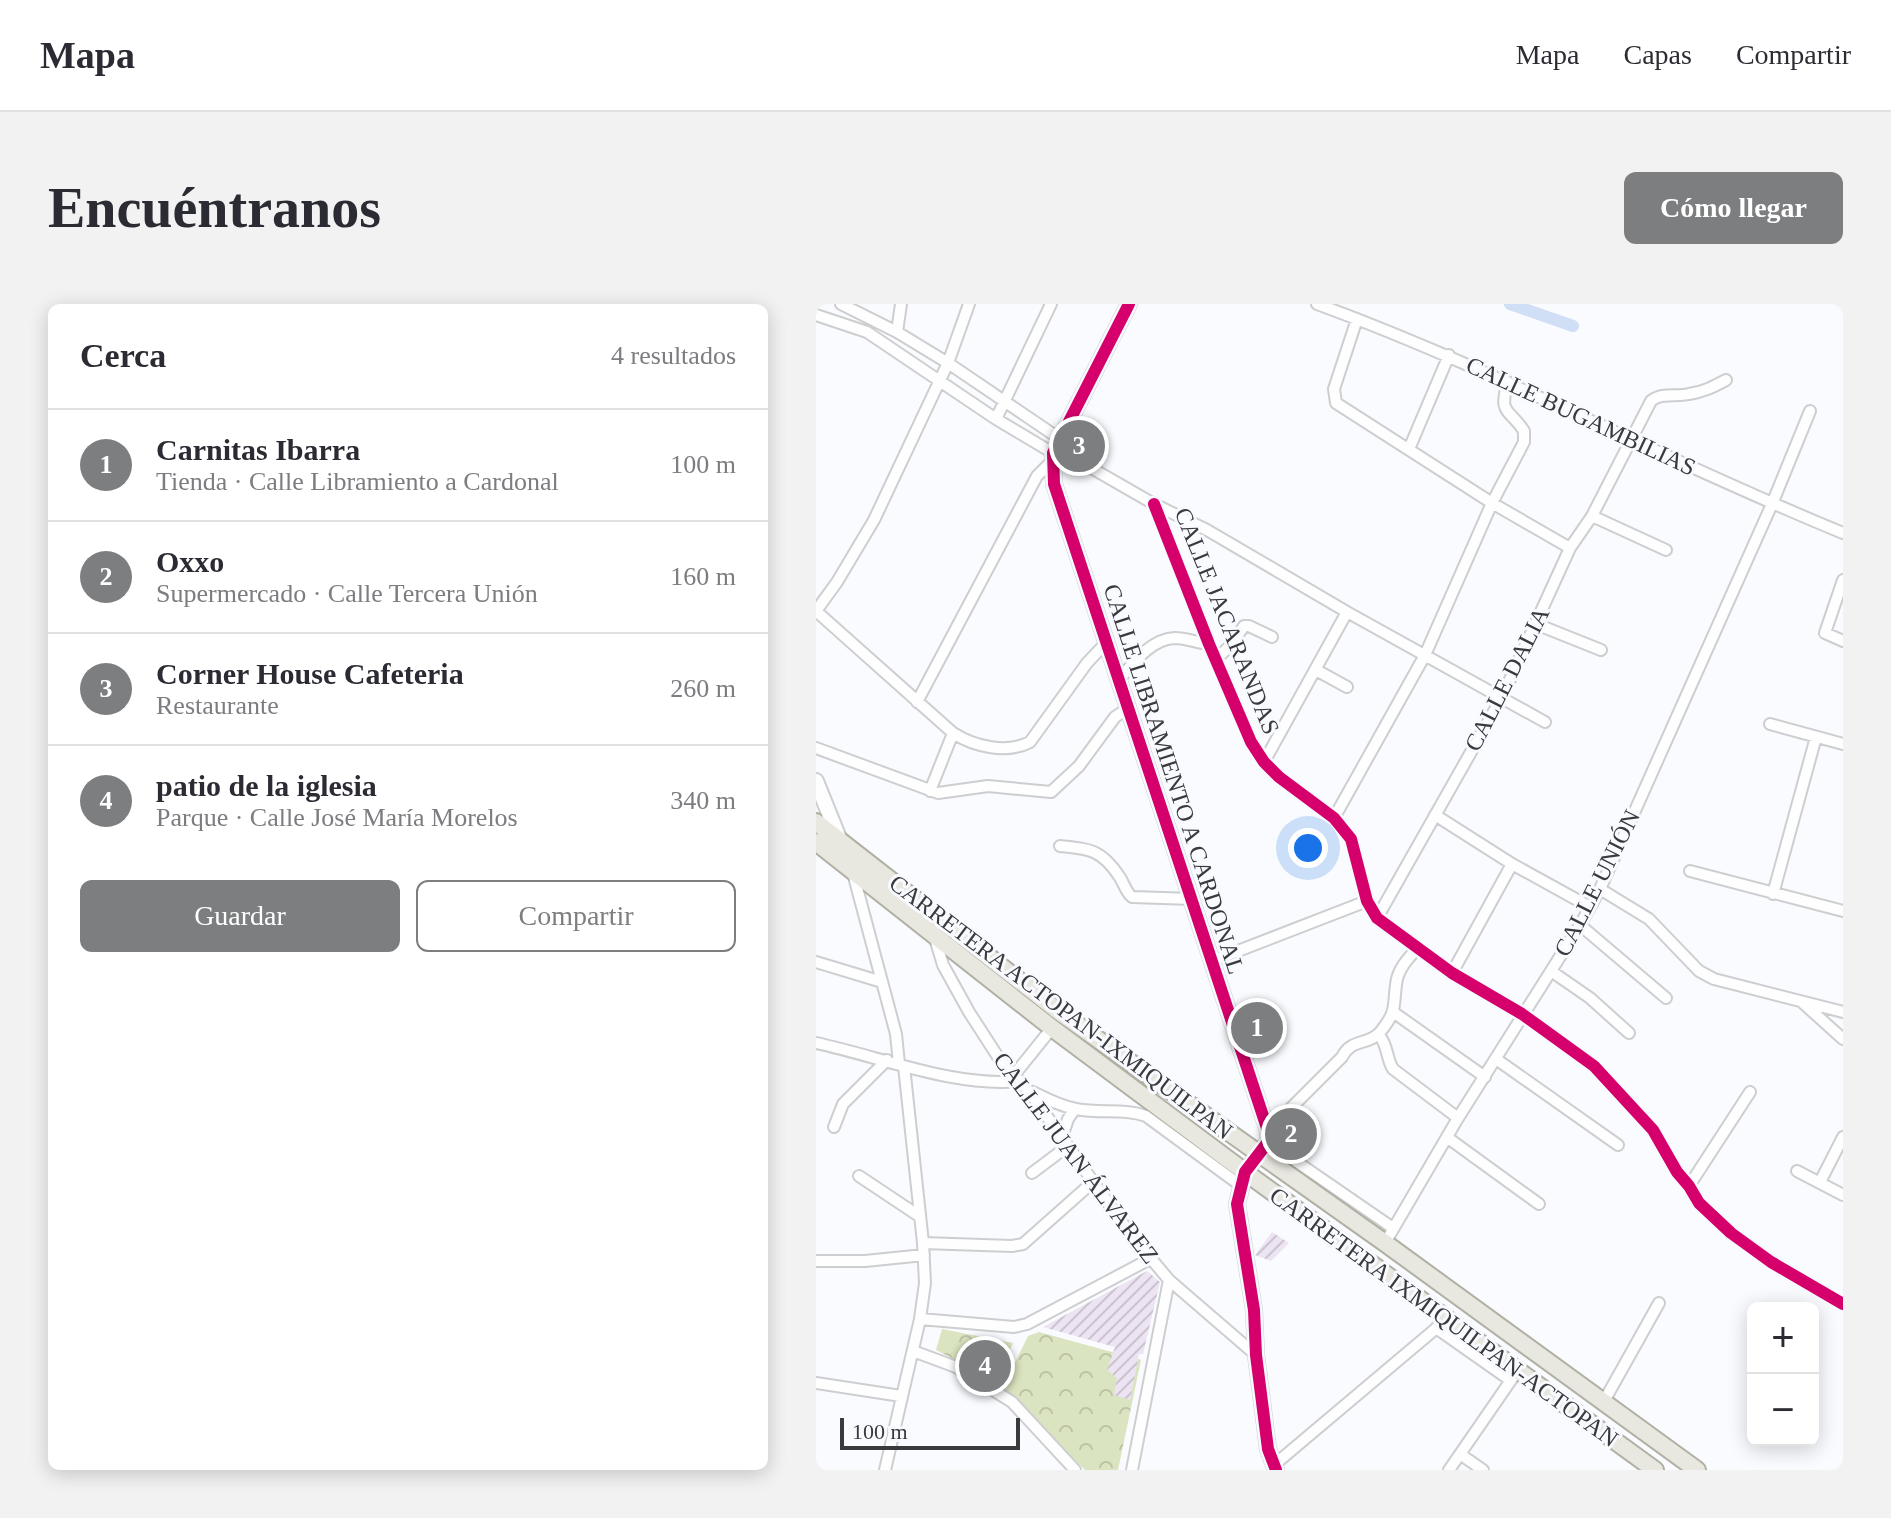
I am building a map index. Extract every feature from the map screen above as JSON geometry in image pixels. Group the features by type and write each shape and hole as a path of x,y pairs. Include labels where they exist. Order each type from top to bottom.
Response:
{"main road":[{"name":"CARRETERA ACTOPAN-IXMIQUILPAN","path":"816,822 1058,1011 1265,1142 1603,1403 1697,1470"},
{"name":"CARRETERA IXMIQUILPAN-ACTOPAN","path":"816,842 1242,1178 1441,1324 1655,1470"}],"street":[{"path":"836,320 840,304 897,332 1005,401 1055,450"},
{"path":"897,332 901,304"},
{"path":"969,304 948,363 874,520 816,611 917,702 970,744 1010,748 1030,742 1087,663 1105,644"},
{"path":"996,419 1051,304"},
{"path":"917,702 1037,476 1055,450 1129,304"},
{"name":"CALLE BUGAMBILIAS","path":"1317,304 1449,355 1772,504 1843,533"},
{"path":"816,315 867,332 996,419 1207,530 1545,722"},
{"path":"1357,319 1333,396 1336,403 1492,503 1570,548"},
{"path":"1409,449 1449,355"},
{"name":"CALLE DALIA","path":"1377,918 1501,699 1570,548 1592,516 1651,401 1657,396 1708,390 1726,380"},
{"path":"1334,818 1425,655 1492,503 1524,442 1524,431 1504,406 1508,382"},
{"name":"CALLE UNIÓN","path":"1389,1235 1600,889 1772,504 1810,411"},
{"name":"CALLE LIBRAMIENTO A CARDONAL","path":"1055,450 1054,484 1105,644 1193,899 1265,1142"},
{"name":"CALLE JACARANDAS","path":"1154,504 1251,742 1279,777 1334,818 1351,839 1367,901 1377,918 1452,973 1522,1014 1594,1066 1653,1130 1699,1203 1731,1233 1771,1262 1843,1304"},
{"path":"1592,516 1666,550"},
{"path":"1843,580 1825,633 1843,641"},
{"path":"1264,762 1347,612"},
{"path":"1536,624 1601,650"},
{"path":"1215,660 1244,626 1272,637"},
{"path":"1118,681 1156,643 1175,638 1209,644"},
{"path":"1316,670 1347,687"},
{"path":"816,748 930,791 953,793 988,786 1051,792 1079,766 1115,717 1127,709"},
{"path":"1770,724 1843,744"},
{"path":"930,791 953,733"},
{"path":"1773,894 1816,737"},
{"path":"816,781 851,867 896,1034 923,1243 925,1283 920,1319 885,1470"},
{"path":"1435,815 1512,864 1590,907"},
{"path":"1060,846 1093,849 1111,863 1132,897 1193,899"},
{"path":"1452,973 1512,864"},
{"path":"1690,871 1843,911"},
{"path":"1600,889 1649,919 1699,971 1714,979 1843,1012"},
{"path":"1212,961 1367,901"},
{"path":"1580,925 1666,998"},
{"name":"CALLE JUAN ÁLVAREZ","path":"934,933 943,965 1000,1060 1029,1091 1150,1259 1169,1280 1256,1355"},
{"path":"1418,948 1400,972 1396,984 1397,1002 1379,1035 1368,1042 1353,1043 1347,1047 1342,1057 1265,1142 1242,1178 1237,1204 1254,1310 1256,1355 1268,1449 1275,1468 1441,1324"},
{"path":"816,962 882,982"},
{"path":"1551,971 1590,998 1629,1033"},
{"path":"1803,1002 1843,1039"},
{"path":"1393,1012 1485,1077"},
{"path":"816,1043 980,1081 1016,1078 1052,1028"},
{"path":"1379,1035 1393,1069 1458,1118"},
{"path":"1496,1059 1618,1145"},
{"path":"834,1127 843,1104 887,1060"},
{"path":"1029,1091 1053,1103 1075,1109 1114,1113 1130,1110 1146,1116 1242,1178"},
{"path":"1689,1186 1750,1092"},
{"path":"1032,1173 1065,1141 1068,1119 1075,1109"},
{"path":"1820,1182 1843,1137"},
{"path":"1448,1138 1539,1204"},
{"path":"1797,1171 1843,1195"},
{"path":"859,1176 919,1216"},
{"path":"923,1243 1023,1244 1094,1181"},
{"path":"816,1261 865,1261 924,1255"},
{"path":"920,1319 1014,1327 1027,1324 1150,1259"},
{"path":"1132,1470 1169,1280"},
{"path":"1603,1403 1659,1303"},
{"path":"913,1351 956,1367 1012,1402 1075,1470"},
{"path":"1449,1470 1514,1375"},
{"path":"816,1383 901,1396"},
{"path":"1460,1454 1483,1470"}],"green space":[{"path":"942,1329 1013,1343 997,1381 936,1350"},
{"path":"1039,1332 1141,1360 1118,1470 1085,1470 1003,1387 1028,1336"}],"building":[{"path":"1272,1232 1289,1243 1271,1261 1255,1255"},
{"path":"1147,1271 1160,1282 1143,1354 1139,1354 1130,1400 1114,1395 1117,1378 1107,1370 1115,1347 1043,1327"}],"waterway":[{"path":"1510,304 1573,326"}],"cycle path":[{"path":"1129,304 1053,453 1054,484 1268,1131 1268,1142 1245,1172 1237,1204 1254,1310 1256,1355 1268,1449 1276,1470"},
{"path":"1154,504 1251,742 1279,777 1334,818 1351,839 1367,901 1377,918 1452,973 1522,1014 1594,1066 1653,1130 1699,1203 1731,1233 1771,1262 1843,1304"}],"place":[{"name":"Corner House Cafeteria","path":"1079,446"},
{"name":"Carnitas Ibarra","path":"1257,1028"},
{"name":"Oxxo","path":"1291,1134"},
{"name":"patio de la iglesia","path":"985,1366"}]}
